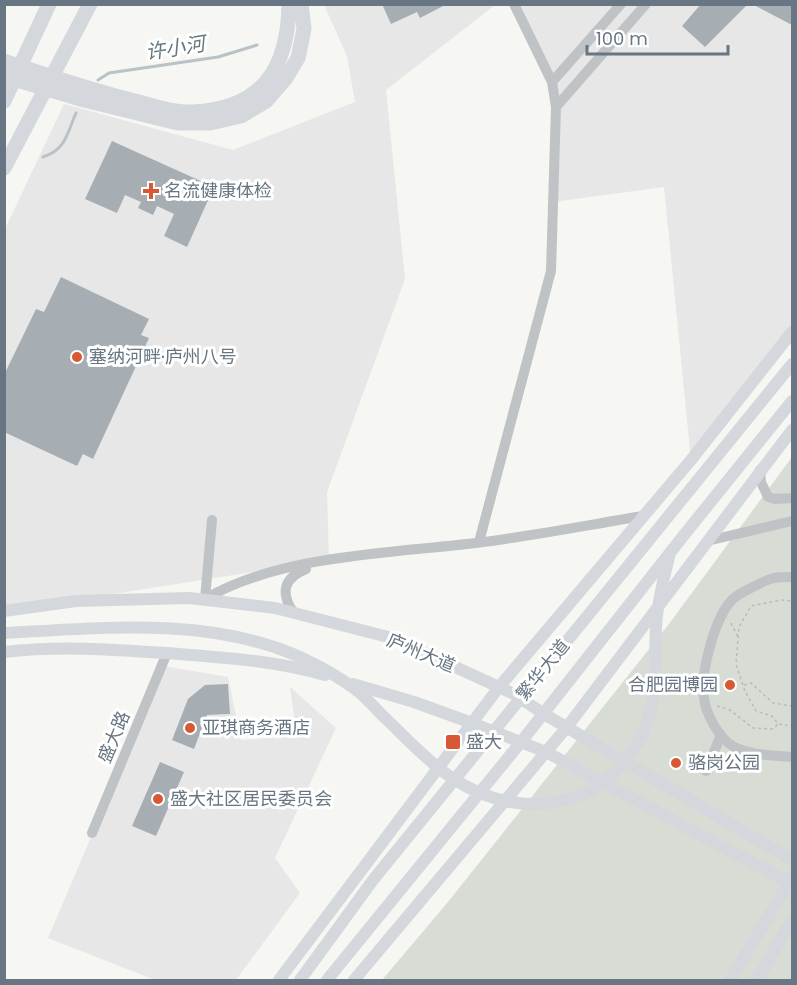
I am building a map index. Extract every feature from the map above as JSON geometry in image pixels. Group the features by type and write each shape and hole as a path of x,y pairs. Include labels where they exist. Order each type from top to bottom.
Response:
{"highway":[{"path":"4,101 49,4"},
{"path":"64,47 78,4"},
{"path":"4,167 64,47 90,4"},
{"path":"4,61 93,90 153,106 191,113 220,109 242,102 268,82 282,58 289,25 289,4"},
{"path":"4,76 84,100 178,123 210,123 241,116 266,101 286,78 298,58 304,29 301,4"}],"main road":[{"path":"279,981 500,687 691,460 792,332"},
{"name":"繁华大道","path":"300,981 373,880 792,364"},
{"name":"繁华大道","path":"327,981 544,714 792,401"},
{"path":"354,981 567,727 792,430"},
{"path":"4,633 166,628 220,632 257,641 298,656 324,669 356,690 435,766 460,784 488,798 521,804 545,804 567,801 592,791 613,773 636,748 649,718 656,675 659,595 670,553"},
{"name":"庐州大道","path":"4,611 76,601 205,599 293,612 392,638 520,698 792,860"},
{"path":"4,652 35,648 88,648 254,660 316,673 414,702 546,752 791,881 730,981"},
{"path":"757,981 792,920"}],"street":[{"path":"479,542 551,271 556,107 552,82 514,4"},
{"path":"552,82 621,4"},
{"path":"556,107 646,4"},
{"path":"760,470 761,482 768,497 792,498"},
{"path":"205,599 222,589 277,571 328,560 479,542 644,516"},
{"path":"205,599 212,520"},
{"path":"707,542 792,521"},
{"path":"293,612 286,601 285,589 291,579 297,573 328,560"},
{"path":"792,577 773,578 734,598 725,610 716,627 706,661 705,701 712,722 733,746 756,755 792,756"},
{"name":"盛大路","path":"93,833 167,653"},
{"path":"706,771 721,735"}],"path":[{"path":"792,601 781,600 751,606 739,627 736,664 743,686 756,711 772,716 778,724 792,726"},
{"path":"725,610 738,638"},
{"path":"743,686 751,683 773,703 792,706"},
{"path":"705,701 730,710 753,728 773,729 778,724"}],"shaded area":[{"path":"324,5 495,5 386,90 405,279 327,492 329,560 5,611 5,229 64,104 233,150 355,102 347,56"},
{"path":"514,5 792,5 792,332 691,460 664,187 553,202 552,82"},
{"name":"骆岗公园","path":"792,457 792,980 382,980 448,902 669,624"},
{"path":"164,666 228,677 241,740 297,736 290,687 336,728 275,858 300,893 236,980 155,980 48,938"}],"building":[{"path":"382,4 447,4 420,18 417,12 391,24"},
{"path":"701,4 748,4 705,47 682,26"},
{"path":"752,4 792,4 792,25"},
{"name":"名流健康体检","path":"112,141 214,187 187,247 164,236 174,214 157,206 153,215 138,208 141,202 125,195 117,213 85,199"},
{"name":"塞纳河畔·庐州八号","path":"61,277 149,319 141,335 149,338 93,459 83,454 77,466 4,432 4,375 36,309 44,312"},
{"name":"亚琪商务酒店","path":"228,684 230,714 207,715 194,749 172,740 188,699 205,685"},
{"name":"盛大社区居民委员会","path":"160,762 184,772 156,836 132,826"}],"waterway":[{"name":"许小河","path":"98,80 109,73 218,57 257,45"},
{"name":"许小河","path":"43,157 51,154 61,145 76,113"}],"place":[{"name":"名流健康体检","path":"151,191"},
{"name":"塞纳河畔·庐州八号","path":"77,357"},
{"name":"合肥园博园","path":"730,685"},
{"name":"亚琪商务酒店","path":"190,728"},
{"name":"盛大","path":"453,742"},
{"name":"骆岗公园","path":"676,763"},
{"name":"盛大社区居民委员会","path":"158,799"}]}
